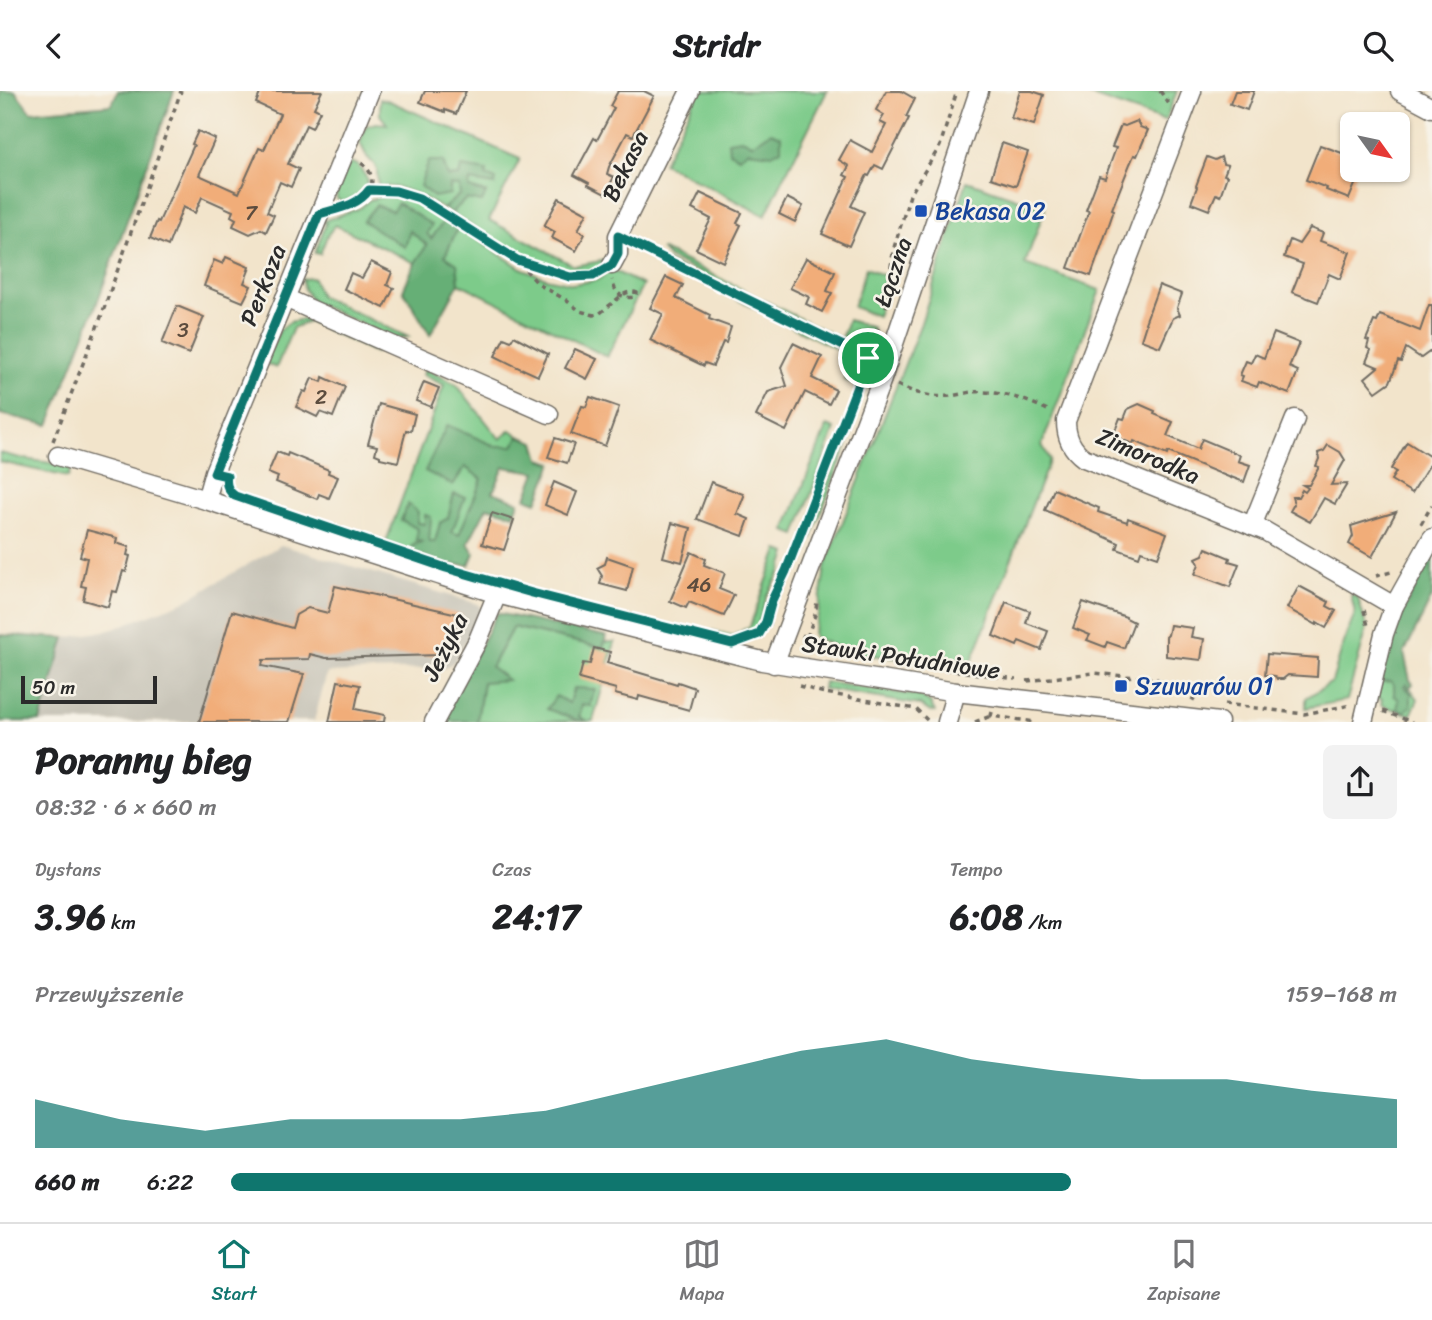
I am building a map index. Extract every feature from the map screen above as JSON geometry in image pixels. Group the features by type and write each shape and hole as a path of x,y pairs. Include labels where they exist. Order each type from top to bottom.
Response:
{"street":[{"name":"Perkoza","path":"206,500 214,473 370,91"},
{"name":"Bekasa","path":"612,265 618,254 618,236 690,91"},
{"name":"Łączna","path":"774,663 882,379 979,91"},
{"name":"Zimorodka","path":"1192,91 1066,421 1070,441 1075,451 1084,458 1252,526 1394,606"},
{"path":"1400,91 1432,108"},
{"path":"285,298 549,414"},
{"path":"1252,526 1295,419"},
{"name":"Stawki Południowe","path":"60,451 497,594 774,663 956,692 1220,712"},
{"path":"1363,722 1384,633 1394,606 1432,538"},
{"name":"Jeżyka","path":"434,722 478,640 497,594"},
{"path":"947,722 956,692"}],"path":[{"path":"60,451 52,444 101,317 181,91"},
{"path":"883,315 887,305 893,251 910,195 940,146 957,91"},
{"path":"319,214 355,203 369,190 372,174 366,166 353,160 340,164"},
{"path":"369,190 396,191 419,198 517,260 570,277 593,276 612,265"},
{"path":"618,236 868,358"},
{"path":"517,260 538,284 587,314 599,314 621,296 613,287 612,265"},
{"path":"741,641 759,634 766,622 772,600 786,571 879,326"},
{"path":"882,379 930,397 972,392 999,393 1046,410 1066,421"},
{"path":"807,637 815,615"},
{"path":"766,622 807,637 839,654"},
{"path":"879,660 1029,681 1093,673 1157,679 1194,700"},
{"path":"1220,712 1304,714 1358,703"},
{"path":"1375,707 1412,722"},
{"path":"975,722 991,716"}],"shaded area":[{"path":"281,545 478,604 482,611 454,662 445,668 327,673 314,721 40,722 65,638 110,630 183,602"}],"green space":[{"path":"0,91 15,91 31,112 111,105 118,91 174,91 97,303 49,425 0,414"},
{"path":"699,91 827,91 765,216 663,163"},
{"path":"1077,91 1177,91 1165,121"},
{"path":"380,99 520,159 489,220 574,266 606,260 595,271 579,274 541,264 501,244 451,213 466,199 469,181 459,176 448,177 429,161 421,187 434,197 450,185 459,185 460,194 443,209 412,192 378,186 377,170 360,143 366,126 387,124 380,115"},
{"path":"771,132 781,136 781,149 772,154 748,151 739,157 729,152 728,141 742,139 753,144"},
{"path":"429,161 443,161 448,177 459,176 461,167 487,171 486,176 496,180 495,185 470,181 469,188 486,193 482,202 466,199 451,213 443,209 460,194 459,186 450,185 450,194 434,197 420,186"},
{"path":"352,163 358,165 368,180 358,195 342,202 337,199 336,193 344,168"},
{"path":"967,181 1045,208 1025,264 1100,290 1042,445 1050,459 970,666 850,653 814,637 825,567 921,323"},
{"path":"384,196 409,200 446,218 431,240 427,233 392,211 364,221 405,246 410,231 427,245 415,263 335,225 320,254 315,253 326,223 323,221"},
{"path":"398,203 432,225 427,233 431,239 446,218 458,227 445,256 457,264 459,283 430,335 403,290 415,263 427,245 410,231 405,247 363,221 376,205 392,211"},
{"path":"458,227 521,268 546,278 573,284 597,280 612,270 643,285 607,357 459,283 457,264 445,256"},
{"path":"661,249 841,339 848,320 873,328 866,348 861,351 840,342 669,258"},
{"path":"656,259 666,261 838,345 837,348 858,359 859,365 853,383 844,380 853,357"},
{"path":"866,268 885,276 877,316 853,307"},
{"path":"313,278 320,296 408,337 395,339 313,302 304,289 302,279"},
{"path":"309,318 345,331 376,353 309,321 293,328 276,368 263,362 280,330 290,322"},
{"path":"425,369 456,384 500,439 511,430 519,436 514,446 495,446 465,467 482,479 459,536 452,532 454,494 448,518 440,523 435,542 429,542 425,524 417,523 408,504 424,542 413,545 411,552 386,542 444,385 423,375"},
{"path":"447,425 495,446 514,446 519,436 535,442 540,459 553,463 537,502 526,498 536,472 504,467 493,492 519,502 514,515 487,507 468,543 474,553 469,565 447,565 411,552 413,545 422,542 416,540 418,529 401,520 408,504 418,512 417,523 425,524 425,515 431,517 429,542 435,542 440,523 448,518 454,494 465,497 452,532 459,535 482,479 465,467 453,485 425,471"},
{"path":"827,426 835,429 796,535 785,531"},
{"path":"849,428 852,432 809,540 805,538"},
{"path":"0,453 72,466 68,477 0,462"},
{"path":"778,550 787,553 781,571 767,596 757,628 734,640 712,636 713,631 733,636 750,626"},
{"path":"1432,556 1432,597 1404,653 1413,684 1409,688 1407,684 1404,686 1411,693 1411,706 1404,712 1397,709 1399,700 1394,695 1391,681 1380,682 1400,616"},
{"path":"1351,595 1358,598 1367,628 1347,700 1306,708 1306,698 1332,682 1355,613"},
{"path":"497,613 606,636 603,648 513,627 491,667 508,680 483,682 477,721 440,722"},
{"path":"513,627 603,648 605,642 615,642 593,721 579,717 582,704 591,706 573,688 569,704 577,721 477,722 483,682"},
{"path":"0,635 65,638 40,721 0,721"},
{"path":"1391,681 1394,685 1407,684 1418,699 1411,715 1381,705 1382,699 1376,698 1380,682"},
{"path":"824,682 920,696 931,704 935,712 920,705 823,689"},
{"path":"574,688 595,689 590,706 582,705 579,717 587,721 577,721 547,709 556,696 569,703"}],"building":[{"path":"261,91 322,91 314,108 320,111 312,128 306,125 288,164 299,169 291,187 280,182 267,212 274,215 266,232 261,229 250,234 233,226 236,219 231,216 233,211 202,197 195,213 183,207 168,246 150,238 198,131 215,139 199,175 239,193 259,148 264,150 280,114 256,103"},
{"path":"425,91 466,91 456,114 420,102"},
{"path":"618,91 644,91 654,96 633,136 627,133 609,167 607,174 614,177 605,194 574,175 614,108 610,106"},
{"path":"886,91 901,91 915,99 906,117 909,118 883,169 875,165 851,206 864,212 849,246 822,234 848,177 844,175 849,166 839,160 850,140 872,152 886,125 880,122 884,115 876,110"},
{"path":"1020,91 1044,95 1034,125 1011,118"},
{"path":"1235,91 1254,91 1247,110 1230,104"},
{"path":"1137,121 1140,127 1148,130 1137,156 1134,155 1112,209 1114,210 1091,276 1068,268 1099,176 1105,178 1116,148 1112,147 1121,125"},
{"path":"1002,143 1028,152 1016,186 991,178"},
{"path":"1320,145 1340,152 1340,182 1356,182 1349,199 1306,180"},
{"path":"1207,157 1215,160 1221,157 1223,164 1228,165 1220,196 1216,194 1209,210 1191,203"},
{"path":"700,193 742,213 737,223 741,225 723,262 696,249 711,219 692,209"},
{"path":"559,198 587,213 578,230 585,234 576,251 552,238 555,232 544,226"},
{"path":"787,198 803,206 795,222 779,214"},
{"path":"1310,228 1323,233 1320,241 1350,252 1340,279 1329,274 1318,302 1292,292 1303,264 1284,257 1290,240 1299,244"},
{"path":"226,257 249,267 244,283 251,286 243,302 204,286 214,260 223,264"},
{"path":"806,258 835,272 827,291 832,293 822,312 806,304 809,297 790,288"},
{"path":"371,262 392,272 387,285 394,288 384,308 344,289 351,273 362,278"},
{"path":"666,277 683,285 676,298 710,315 709,319 731,327 726,343 723,342 713,366 705,363 704,366 650,340 663,314 650,308"},
{"path":"1159,285 1182,294 1177,308 1180,315 1173,318 1160,347 1141,340"},
{"path":"1429,305 1432,305 1432,350 1421,358 1406,348 1390,382 1376,392 1365,378 1378,367 1366,362 1371,350 1367,348 1369,341 1366,340 1374,321 1377,322 1380,315 1420,331"},
{"path":"177,306 204,317 189,354 162,343"},
{"path":"1274,333 1299,343 1289,367 1298,371 1289,394 1259,382 1257,387 1241,381 1243,376 1240,375 1246,361 1251,363 1255,354 1264,358"},
{"path":"514,336 548,354 538,376 495,356 504,338 511,341"},
{"path":"793,343 822,357 812,378 836,390 829,404 805,392 786,431 756,416 768,392 787,386 781,367"},
{"path":"575,349 597,359 587,379 565,368"},
{"path":"323,377 345,387 333,417 320,412 317,417 296,407 312,378 322,382"},
{"path":"424,382 439,388 431,407 416,401"},
{"path":"590,397 619,407 605,446 571,434 582,406 586,407"},
{"path":"379,404 415,414 411,431 406,430 398,462 380,458 375,454 377,446 368,444"},
{"path":"1139,404 1173,422 1167,436 1198,449 1202,439 1240,455 1238,461 1250,465 1244,482 1168,452 1167,455 1134,441 1133,444 1113,436 1120,418 1124,419 1128,409"},
{"path":"555,438 574,444 567,463 548,457"},
{"path":"1407,442 1432,458 1412,493 1391,480 1396,472 1391,469"},
{"path":"1328,445 1340,452 1345,460 1331,485 1347,484 1335,504 1324,498 1310,522 1290,511 1294,504 1292,497 1298,497 1302,490 1305,492 1308,488 1303,485 1309,485 1319,467 1316,466 1318,453 1324,451"},
{"path":"277,452 287,456 288,453 329,470 328,473 338,477 329,498 319,494 317,499 276,482 278,477 268,473"},
{"path":"554,482 577,492 568,515 545,505"},
{"path":"711,482 743,494 737,514 749,519 743,536 697,519"},
{"path":"1054,489 1099,508 1098,512 1127,522 1128,518 1167,533 1158,557 1141,551 1139,557 1117,549 1119,543 1045,510"},
{"path":"1396,512 1372,557 1349,544 1353,536 1351,526"},
{"path":"492,513 514,520 504,550 482,544"},
{"path":"672,523 691,528 682,562 663,557"},
{"path":"87,530 117,538 116,543 129,547 126,572 123,571 117,592 112,591 108,607 83,600 86,587 81,586 87,558 80,556"},
{"path":"1206,548 1239,564 1230,587 1195,574 1199,564 1196,558 1203,555"},
{"path":"691,552 706,559 704,565 725,573 719,589 734,595 724,616 689,602 686,608 670,601"},
{"path":"607,557 633,566 627,591 600,584 602,576 597,568 605,564"},
{"path":"335,586 462,615 441,655 326,658 310,654 309,659 263,660 262,666 304,674 289,722 199,722 232,611 292,628 296,615 308,608 328,613"},
{"path":"1299,586 1329,602 1327,606 1336,611 1326,628 1287,608"},
{"path":"1006,602 1030,611 1026,623 1048,631 1041,650 1019,641 1017,646 993,636"},
{"path":"1083,602 1134,622 1124,648 1107,642 1105,647 1087,640 1090,635 1073,628"},
{"path":"1170,625 1193,628 1191,637 1204,639 1201,660 1166,656 1166,637"},
{"path":"594,648 610,652 607,663 695,688 689,710 639,696 638,700 615,694 616,689 579,679 583,663 590,664"},
{"path":"1267,654 1318,658 1317,677 1288,675 1277,679 1275,676 1265,675"},
{"path":"338,681 360,685 355,709 385,715 384,722 329,722"}],"place":[{"name":"Bekasa 02","path":"921,211"},
{"name":"Szuwarów 01","path":"1121,686"}],"route":[{"path":"369,190 396,191 419,198 517,260 570,277 593,276 612,265 618,254 618,236 868,358 786,571 772,600 766,622 759,634 732,644 446,568 235,496 230,493 225,482 227,476 214,473 319,214 355,203 369,190"}]}
